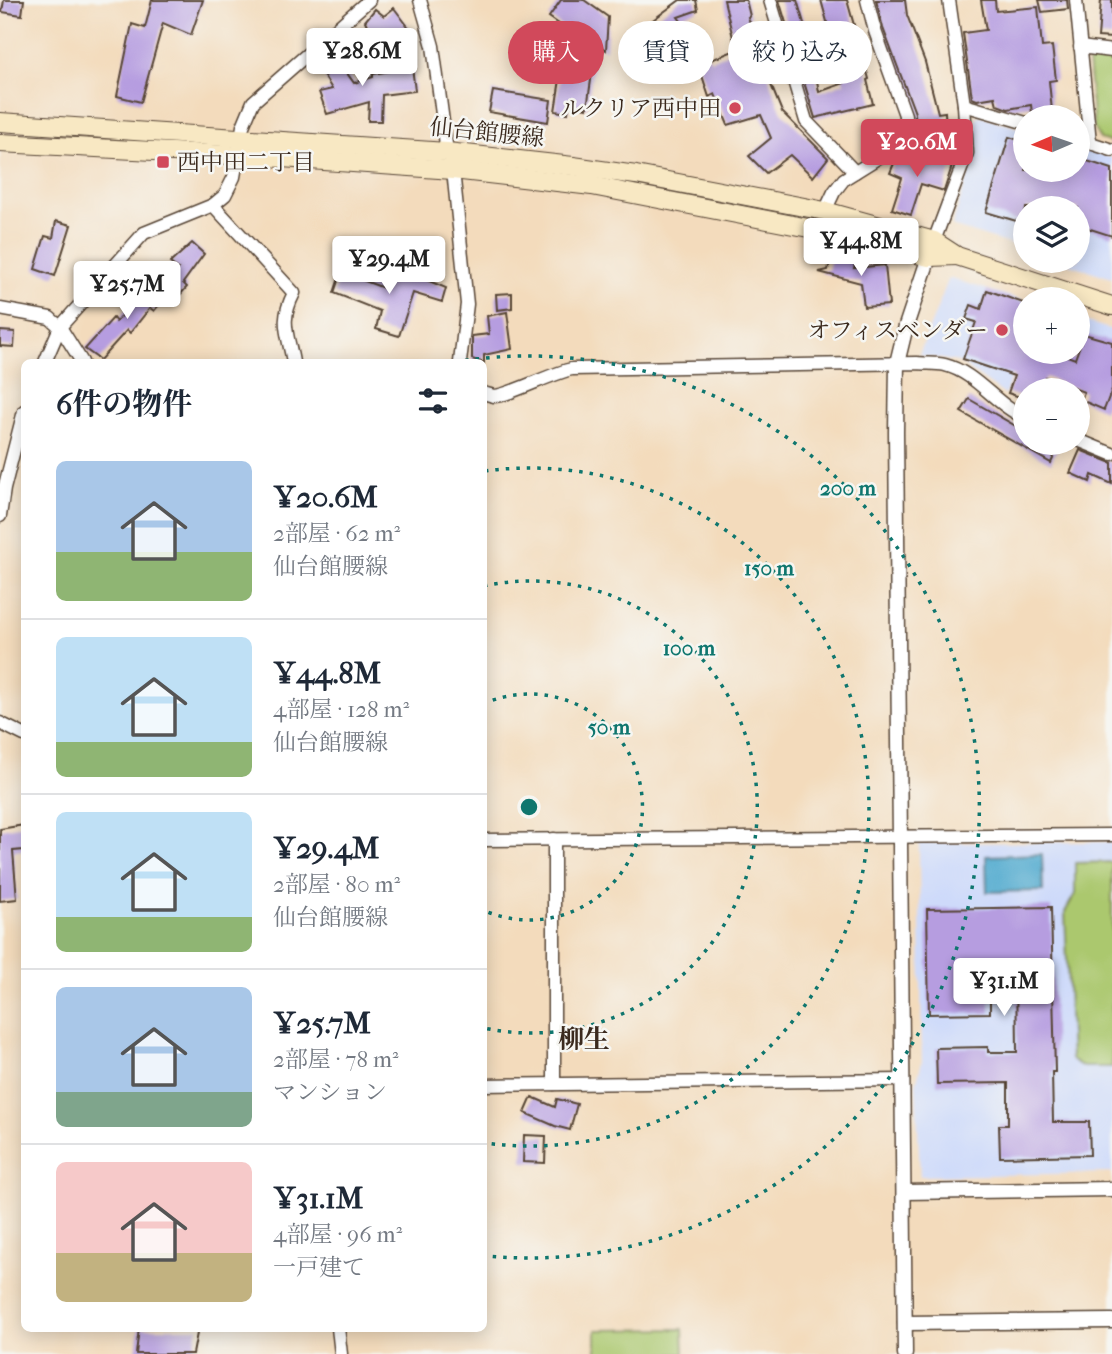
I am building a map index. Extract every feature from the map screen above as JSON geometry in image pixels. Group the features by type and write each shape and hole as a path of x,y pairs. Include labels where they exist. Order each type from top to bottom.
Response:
{"main road":[{"name":"仙台館腰線","path":"0,122 606,188 819,230 932,249"},
{"name":"仙台館腰線","path":"0,143 239,147 342,144 447,152 636,175 825,212 1112,306"}],"street":[{"path":"46,359 60,327 144,233 213,205 225,195 234,177 246,115 253,102 369,0"},
{"path":"420,0 433,46 447,152"},
{"path":"770,0 806,121 855,172"},
{"path":"825,212 834,192 844,179 897,146 904,135 905,115 875,31 867,0"},
{"path":"905,1354 897,363 906,326 967,153 964,104 949,0"},
{"path":"1076,0 1082,105"},
{"path":"1080,47 1112,51"},
{"path":"964,104 1013,119"},
{"path":"1090,143 1112,150"},
{"path":"453,170 467,304 460,359"},
{"path":"213,205 293,293 284,321 292,359"},
{"path":"0,309 50,318 60,327 80,359"},
{"path":"487,394 493,396 572,369 897,363 946,365 970,378 1013,412"},
{"path":"0,516 21,423"},
{"path":"1090,443 1110,449"},
{"path":"0,723 21,734"},
{"path":"487,840 1112,835"},
{"path":"554,839 554,1084"},
{"path":"487,1085 902,1080"},
{"path":"904,1192 1112,1189"},
{"path":"905,1323 1112,1321"},
{"path":"338,1332 341,1354"}],"shaded area":[{"path":"979,115 1013,126 1013,182 1090,182 1090,151 1112,158 1112,278 1090,271 1090,196 1013,196 1013,245 952,226 977,148 976,120"},
{"path":"949,278 1013,297 1015,364 1005,395 959,362 919,355"},
{"path":"1090,323 1112,330 1112,376 1090,360"},
{"path":"1112,842 1112,1173 920,1176 916,1084 922,1062 919,843"}],"green space":[{"path":"1094,54 1112,56 1112,143 1100,139 1094,129 1088,59"},
{"path":"1112,862 1112,1067 1083,1067 1071,1059 1065,912 1075,894 1075,863"},
{"path":"683,1329 684,1354 596,1354 596,1330"}],"water":[{"path":"1042,854 1043,891 987,892 986,856"}],"building":[{"path":"4,0 24,0 22,15 2,12"},
{"path":"152,0 203,0 191,35 163,23 141,102 117,96 132,24 145,28"},
{"path":"561,0 584,0 608,17 606,50 604,21 555,21 549,17"},
{"path":"680,0 696,0 698,10 678,17 681,21 651,21"},
{"path":"724,0 746,0 750,16 749,21 729,21"},
{"path":"779,0 797,0 803,21 785,21"},
{"path":"821,0 847,0 853,21 827,21"},
{"path":"876,0 905,0 907,15 925,62 938,113 945,112 947,146 917,149 915,113 883,28"},
{"path":"981,0 995,0 996,11 1038,7 1042,47 1052,46 1056,80 1049,81 1051,105 1013,105 1013,108 1008,109 997,105 995,97 977,100 972,98 963,33 986,30"},
{"path":"1039,0 1067,0 1068,9 1042,12"},
{"path":"1101,0 1112,0 1112,38 1098,37"},
{"path":"394,8 410,29 375,57 360,41 371,32 365,21 375,9 384,16"},
{"path":"728,53 728,84 771,84 782,112 828,158 813,177 790,155 766,173 749,156 771,138 761,115 728,125 715,94 709,97 705,84 714,84 714,59"},
{"path":"334,55 354,83 373,77 373,74 412,67 415,91 382,95 381,121 368,121 369,102 327,114 319,92 332,89 319,68"},
{"path":"559,84 590,84 587,108 569,105 568,113 555,111"},
{"path":"805,84 818,84 819,92 841,84 868,84 873,104 815,118"},
{"path":"493,91 551,100 548,122 489,112"},
{"path":"1009,137 1013,138 1013,182 1090,182 1090,162 1112,169 1112,236 1090,229 1090,196 1013,196 1013,220 986,212"},
{"path":"902,153 920,155 952,166 944,191 921,184 911,215 892,209 902,178 890,173 897,156"},
{"path":"56,221 71,225 55,276 35,269 45,236 53,238"},
{"path":"192,243 204,254 183,283 187,287 178,297 164,285 178,269 170,263"},
{"path":"833,250 857,256 854,268 885,265 889,305 864,307 861,283 819,272 828,270"},
{"path":"393,266 446,288 442,302 413,293 399,336 376,329 380,311 334,293 341,272 386,289"},
{"path":"155,281 168,294 154,311 150,308 130,333 127,330 101,359 85,349 113,318 116,322"},
{"path":"987,290 1013,299 1013,364 1090,364 1090,336 1112,342 1112,389 1104,410 1090,404 1090,378 1013,378 1014,376 963,359 976,322 966,319 971,305 981,309"},
{"path":"512,293 512,308 497,310 496,294"},
{"path":"507,312 512,349 484,355 484,359 472,359 472,336 489,334 487,316"},
{"path":"0,331 15,332 14,347 0,346"},
{"path":"1013,379 1013,395 1008,393"},
{"path":"969,399 1013,424 1013,441 961,412"},
{"path":"1090,454 1112,463 1112,484 1092,475 1090,482 1070,473 1078,455"},
{"path":"1037,455 1055,455 1051,463"},
{"path":"21,826 21,850 13,851 17,899 0,901 0,829"},
{"path":"1051,907 1055,1072 1052,1072 1053,1122 1089,1122 1090,1155 1000,1157 999,1125 1008,1125 1008,1083 937,1084 936,1048 988,1047 988,1052 1017,1052 1016,966 990,967 990,1013 929,1014 927,909"},
{"path":"532,1097 555,1107 557,1099 577,1104 570,1130 525,1113"},
{"path":"524,1135 546,1136 545,1163 523,1162"},
{"path":"139,1332 197,1332 193,1354 136,1354"}],"place":[{"name":"ルクリア西中田","path":"735,108"},
{"name":"西中田二丁目","path":"163,162"},
{"name":"オフィスベンダー","path":"1002,330"}],"district":[{"name":"柳生","path":"584,1039"}]}
